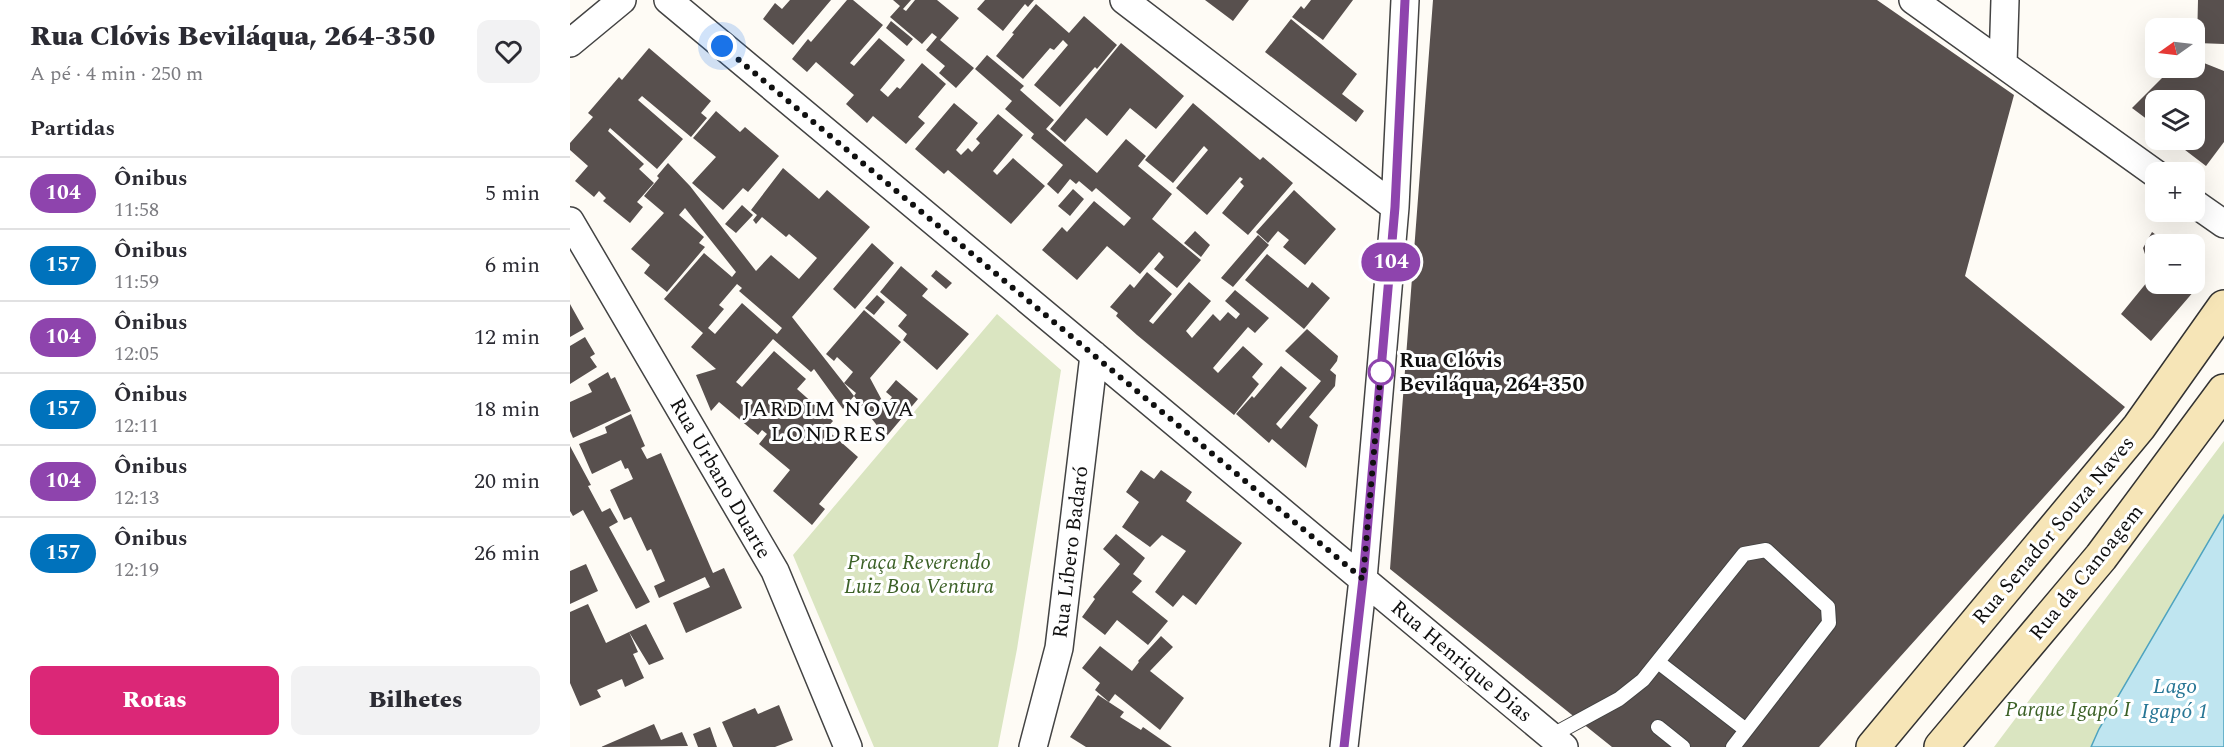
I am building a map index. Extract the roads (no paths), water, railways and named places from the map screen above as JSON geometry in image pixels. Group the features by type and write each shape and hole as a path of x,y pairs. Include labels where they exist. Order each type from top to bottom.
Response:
{"main road":[{"name":"Rua Senador Souza Naves","path":"1873,747 2139,427 2224,308"},
{"name":"Rua da Canoagem","path":"1941,747 2101,557 2224,392"}],"street":[{"path":"570,43 622,0"},
{"name":"Rua Henrique Dias","path":"668,0 1558,742"},
{"path":"1124,0 1395,207"},
{"path":"1344,747 1363,579 1395,207 1405,0"},
{"path":"1913,0 2145,166"},
{"path":"2003,64 2005,0"},
{"path":"2205,210 2224,224"},
{"name":"Rua Urbano Duarte","path":"570,221 776,571 848,747"},
{"name":"Rua Líbero Badaró","path":"1034,747 1059,648 1094,355"}],"lane":[{"path":"1558,742 1644,680 1744,554 1766,550 1828,607 1829,622 1733,747"},
{"path":"1659,662 1746,730"},
{"path":"1658,727 1683,747"}],"water":[{"name":"Lago Igapó 1","path":"2224,515 2224,747 2091,747 2099,729"}],"place":[{"name":"Rua Clóvis Beviláqua, 264-350","path":"1381,372"}],"district":[{"name":"JARDIM NOVA LONDRES","path":"829,420"}],"park label":[{"name":"Praça Reverendo Luiz Boa Ventura","path":"919,574"},
{"name":"Parque Igapó I","path":"2068,709"}]}
